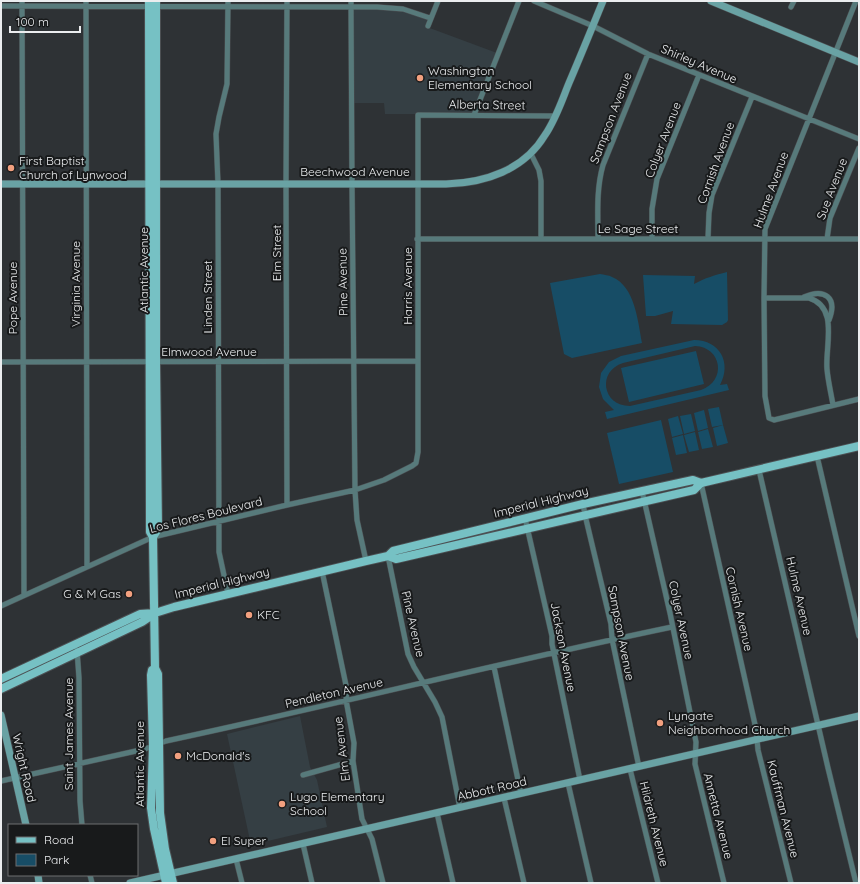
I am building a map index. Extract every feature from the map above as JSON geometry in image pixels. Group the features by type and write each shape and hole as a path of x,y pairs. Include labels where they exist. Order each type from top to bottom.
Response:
{"main road":[{"name":"Atlantic Avenue","path":"153,4 153,362 158,529 153,537 155,668 152,670 151,675 160,813 167,877 173,883"},
{"name":"Imperial Highway","path":"388,556 396,559 694,490 701,483 859,446"},
{"name":"Imperial Highway","path":"1,689 142,622 155,613 174,606 388,556 393,551 583,504 693,480 701,483"},
{"name":"Imperial Highway","path":"1,679 140,614 155,613"}],"street":[{"path":"428,26 438,1"},
{"path":"474,115 519,1"},
{"name":"Shirley Avenue","path":"534,1 593,26 648,54 859,139"},
{"name":"Beechwood Avenue","path":"1,184 462,184 474,182 506,171 521,162 531,154 545,136 555,116 603,1"},
{"path":"711,1 859,62"},
{"path":"791,8 794,1"},
{"name":"Hulme Avenue","path":"833,405 774,420 768,416 765,396 764,238 765,228 856,1"},
{"path":"1,6 22,4 351,4 396,8 430,18"},
{"name":"Pope Avenue","path":"22,4 24,595"},
{"name":"Virginia Avenue","path":"86,4 87,567"},
{"name":"Linden Street","path":"228,4 227,84 218,117 216,134 218,184 219,552 228,594"},
{"name":"Elm Street","path":"287,4 287,505"},
{"name":"Pine Avenue","path":"351,4 355,490 357,520 366,561"},
{"name":"Sampson Avenue","path":"598,239 598,196 600,174 648,54"},
{"name":"Colyer Avenue","path":"652,238 652,208 657,179 699,75"},
{"name":"Cornish Avenue","path":"708,238 709,213 712,195 752,97"},
{"name":"Alberta Street","path":"418,115 555,116"},
{"name":"Harris Avenue","path":"418,115 418,457"},
{"name":"Sue Avenue","path":"827,239 830,218 859,148"},
{"path":"531,154 539,170 541,181 541,238"},
{"name":"Le Sage Street","path":"417,238 859,239"},
{"path":"803,298 818,293 829,299 832,306 828,320 826,368 833,405 859,399"},
{"path":"764,298 803,298 814,300 825,309 828,320"},
{"name":"Elmwood Avenue","path":"1,362 418,361"},
{"path":"817,456 859,636"},
{"name":"Los Flores Boulevard","path":"1,606 153,537 355,490 384,480 408,469 416,463 418,457"},
{"name":"Hulme Avenue","path":"759,470 856,883"},
{"name":"Cornish Avenue","path":"701,483 756,729 757,740"},
{"name":"Colyer Avenue","path":"642,491 670,613 696,742 696,754"},
{"name":"Sampson Avenue","path":"583,504 612,624 612,640 638,767"},
{"name":"Jackson Avenue","path":"525,518 552,636 553,652 580,780"},
{"name":"Pine Avenue","path":"388,556 408,654 435,702 442,718 460,808"},
{"name":"Elm Avenue","path":"322,571 347,690 346,700 354,743 353,762 362,819 372,839 383,883"},
{"name":"Pendleton Avenue","path":"1,781 145,749 156,745 553,652 672,627"},
{"name":"Saint James Avenue","path":"76,644 78,653 80,801 82,824"},
{"path":"494,667 521,794"},
{"name":"Wright Road","path":"1,715 26,824"},
{"name":"Abbott Road","path":"130,883 167,877 236,859 859,716"},
{"name":"Kauffman Avenue","path":"757,740 765,781 791,883"},
{"name":"Annetta Avenue","path":"696,754 695,764 724,883"},
{"path":"303,775 353,762"},
{"name":"Hildreth Avenue","path":"630,769 658,883"},
{"path":"568,783 591,883"},
{"path":"504,798 524,883"},
{"path":"436,813 453,883"},
{"path":"303,844 312,883"},
{"path":"236,859 242,883"}],"shaded area":[{"name":"Washington Elementary School","path":"352,7 390,8 430,19 427,27 497,53 473,114 385,114 384,103 352,103"},
{"name":"Lugo Elementary School","path":"300,716 310,767 317,780 327,827 251,845 227,734"}],"green space":[{"path":"727,272 728,320 722,325 671,324 673,311 655,316 646,316 643,275 695,276 694,284"},
{"path":"600,274 608,275 620,282 631,296 637,315 642,343 572,358 564,354 550,283"},
{"path":"694,340 703,341 717,348 721,354 725,369 720,385 727,384 729,390 607,419 605,412 614,410 603,399 599,387 601,373 609,362 621,356","holes":["695,346 704,348 711,352 716,358 718,372 715,379 709,386 701,390 630,406 613,400 609,395 606,388 606,380 609,373 615,367 623,363"]},
{"path":"696,351 704,384 629,402 621,368"},
{"path":"719,407 723,425 712,427 708,409"},
{"path":"704,410 708,428 698,431 694,413"},
{"path":"691,414 695,431 684,434 680,416"},
{"path":"678,416 683,434 672,437 668,419"},
{"path":"661,420 673,472 619,484 607,433"},
{"path":"723,425 728,443 717,446 713,428"},
{"path":"708,429 713,447 702,449 698,432"},
{"path":"695,432 699,450 689,452 684,435"},
{"path":"683,435 687,453 676,455 672,438"}],"place":[{"name":"Washington Elementary School","path":"420,78"},
{"name":"First Baptist Church of Lynwood","path":"11,168"},
{"name":"G & M Gas","path":"129,594"},
{"name":"KFC","path":"249,615"},
{"name":"Lyngate Neighborhood Church","path":"660,723"},
{"name":"McDonald's","path":"178,756"},
{"name":"Lugo Elementary School","path":"282,804"},
{"name":"El Super","path":"213,841"}]}
